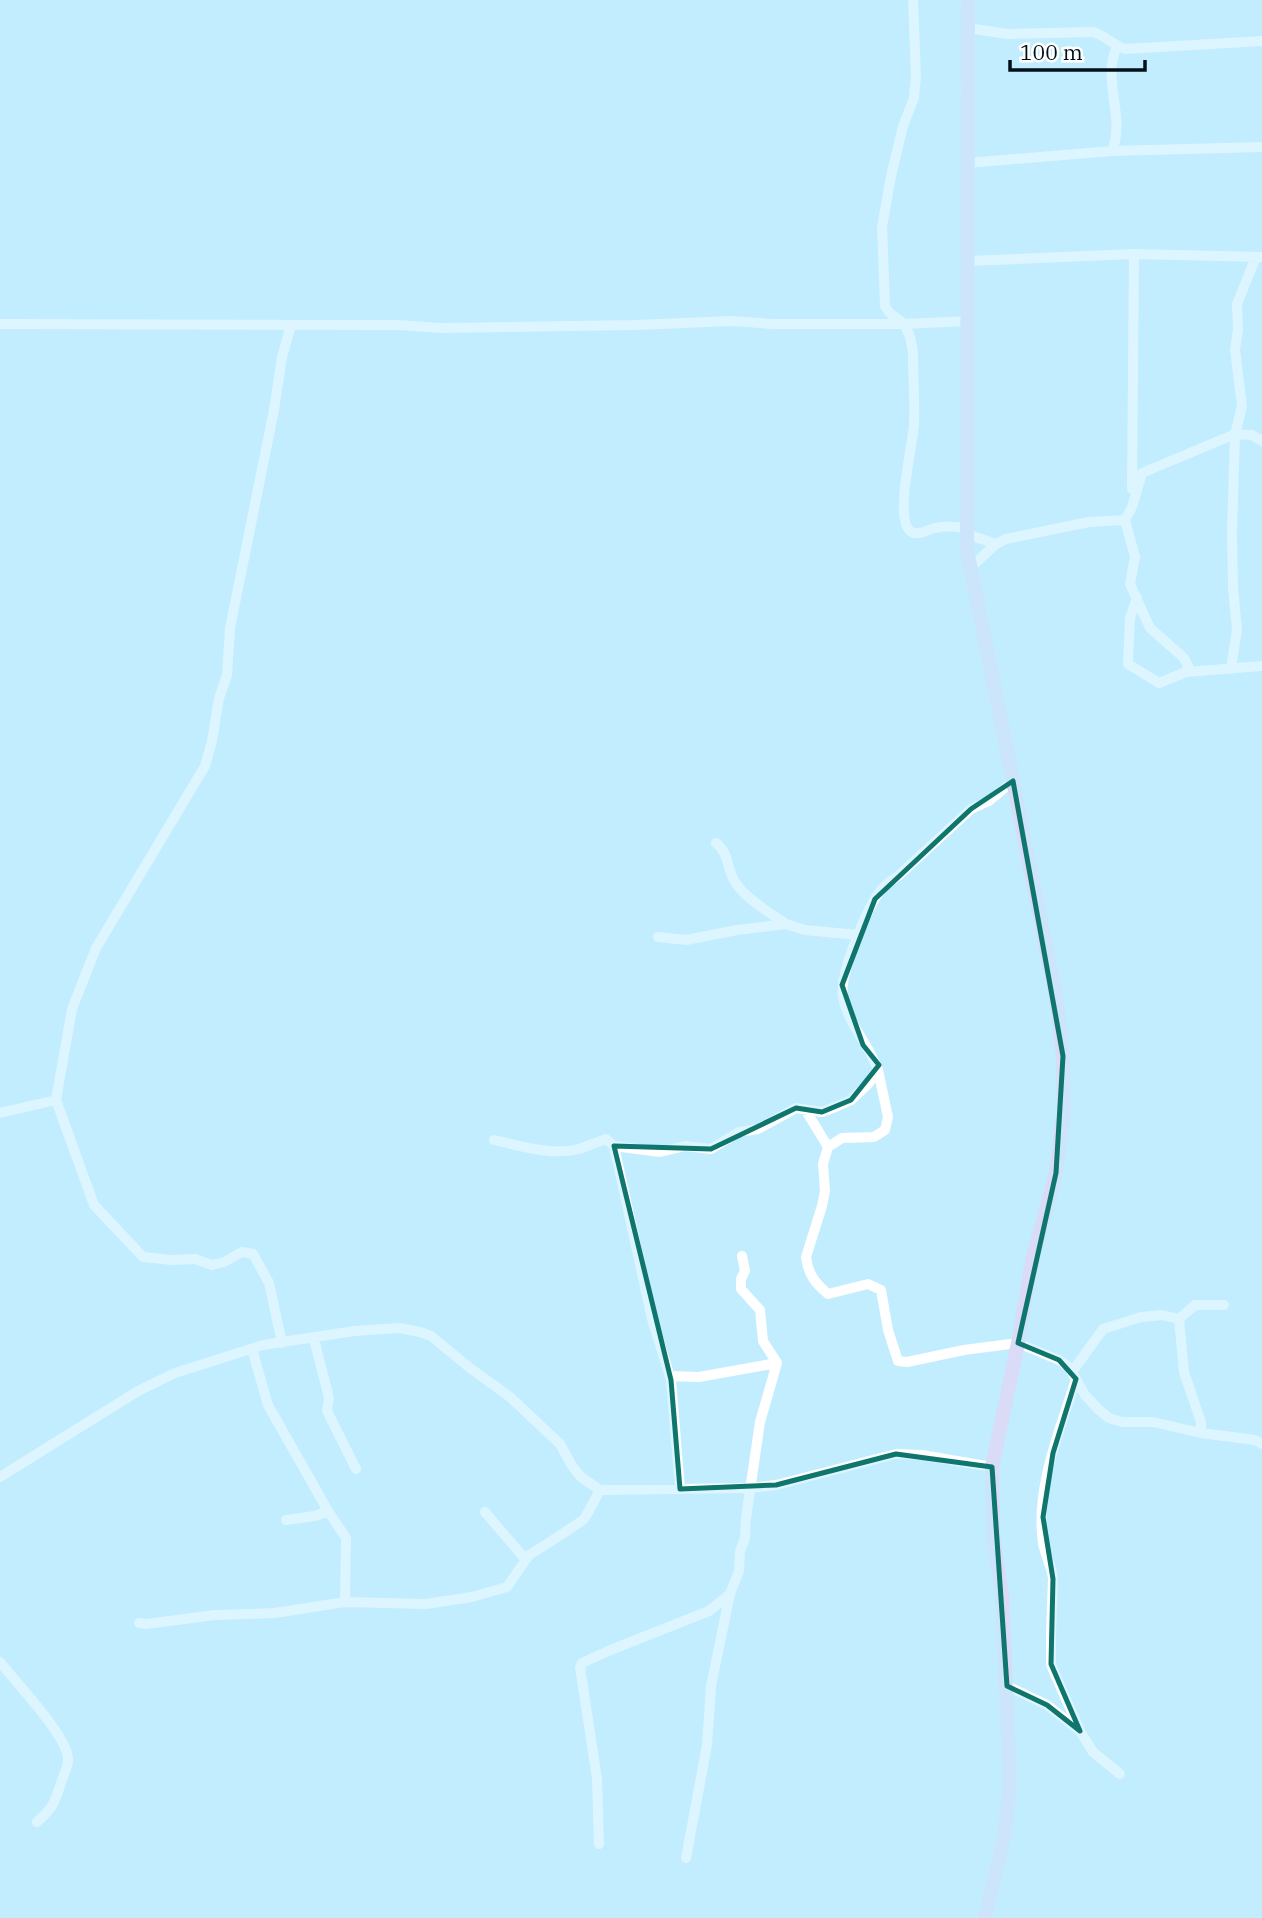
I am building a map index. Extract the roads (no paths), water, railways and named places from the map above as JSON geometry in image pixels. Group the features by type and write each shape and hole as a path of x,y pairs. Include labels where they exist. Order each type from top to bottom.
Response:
{"main road":[{"path":"968,0 967,531 970,568 1058,1007 1064,1069 1064,1109 1056,1173 1032,1261 992,1468 993,1536 1002,1595 1010,1782 1005,1832 985,1918"}],"street":[{"path":"912,0 916,76 914,99 903,126 883,227 884,306 888,314 904,324 912,342 913,354 914,427 904,489 904,507 909,530 917,534 934,528 967,531 996,544"},
{"path":"968,29 1007,34 1093,32 1125,49 1262,41"},
{"path":"1112,150 1118,135 1111,63 1117,47"},
{"path":"967,163 1112,150 1262,147"},
{"path":"968,261 1134,254 1259,257 1237,304 1238,330 1234,350 1242,405 1235,434 1232,532 1237,629 1231,669"},
{"path":"1132,507 1134,254"},
{"path":"0,324 398,325 442,328 731,321 773,324 904,324 968,321"},
{"path":"282,1343 269,1283 253,1254 242,1252 212,1265 195,1259 143,1257 94,1205 56,1100 72,1009 96,948 205,766 219,698 228,676 230,628 274,410 282,357 291,325"},
{"path":"1186,672 1188,666 1184,658 1150,628 1130,584 1135,557 1125,520 1132,507 1142,473 1235,434 1252,435 1262,441"},
{"path":"970,568 996,544 1006,539 1089,522 1125,520"},
{"path":"1137,597 1130,618 1128,664 1159,683 1186,672 1262,666"},
{"path":"1013,781 989,801 971,809 885,885 858,934 845,974 843,998 863,1045 875,1060 888,1117 885,1130 874,1137 842,1138 828,1147 822,1164 825,1191 806,1257 807,1267 815,1282 828,1294 868,1284 881,1290 888,1331 898,1361 908,1362 964,1350 1018,1343 1059,1360 1074,1375 1099,1410 1109,1418 1122,1422 1153,1422 1201,1433 1255,1440 1262,1444"},
{"path":"716,843 724,849 734,880 739,886 786,924 805,930 858,934"},
{"path":"659,937 686,940 786,924"},
{"path":"494,1140 519,1146 560,1150 577,1149 606,1139 614,1146 660,1152 685,1146 711,1149 738,1132 758,1129 796,1108 822,1112 851,1100 878,1070"},
{"path":"0,1113 56,1100"},
{"path":"805,1109 828,1147"},
{"path":"614,1146 652,1319 670,1376 680,1489"},
{"path":"686,1858 707,1745 711,1686 730,1594 739,1571 740,1552 746,1538 760,1422 777,1363 763,1341 760,1310 741,1289 741,1279 745,1271 742,1256"},
{"path":"1179,1319 1195,1304 1224,1305"},
{"path":"1120,1774 1093,1752 1080,1731 1051,1664 1053,1570 1043,1544 1043,1517 1050,1466 1074,1375 1103,1329 1141,1317 1161,1315 1179,1319"},
{"path":"1179,1319 1184,1372 1201,1422 1201,1433"},
{"path":"0,1477 157,1381 252,1349 354,1331 399,1328 431,1336 510,1397 560,1444 581,1477 600,1490 750,1488 776,1485 896,1454 922,1455 992,1468"},
{"path":"314,1339 329,1398 327,1411 356,1469"},
{"path":"252,1349 268,1405 346,1538 345,1602"},
{"path":"670,1376 699,1377 777,1363"},
{"path":"139,1623 215,1615 275,1613 345,1602 426,1604 472,1597 507,1587 525,1559 583,1520 600,1490"},
{"path":"286,1520 315,1516 328,1511"},
{"path":"485,1512 525,1559"},
{"path":"599,1844 597,1779 579,1667 608,1651 709,1611 730,1594"},
{"path":"0,1662 47,1717 60,1737 68,1759 52,1809 37,1822"},
{"path":"1007,1686 1047,1705 1080,1731"}]}
